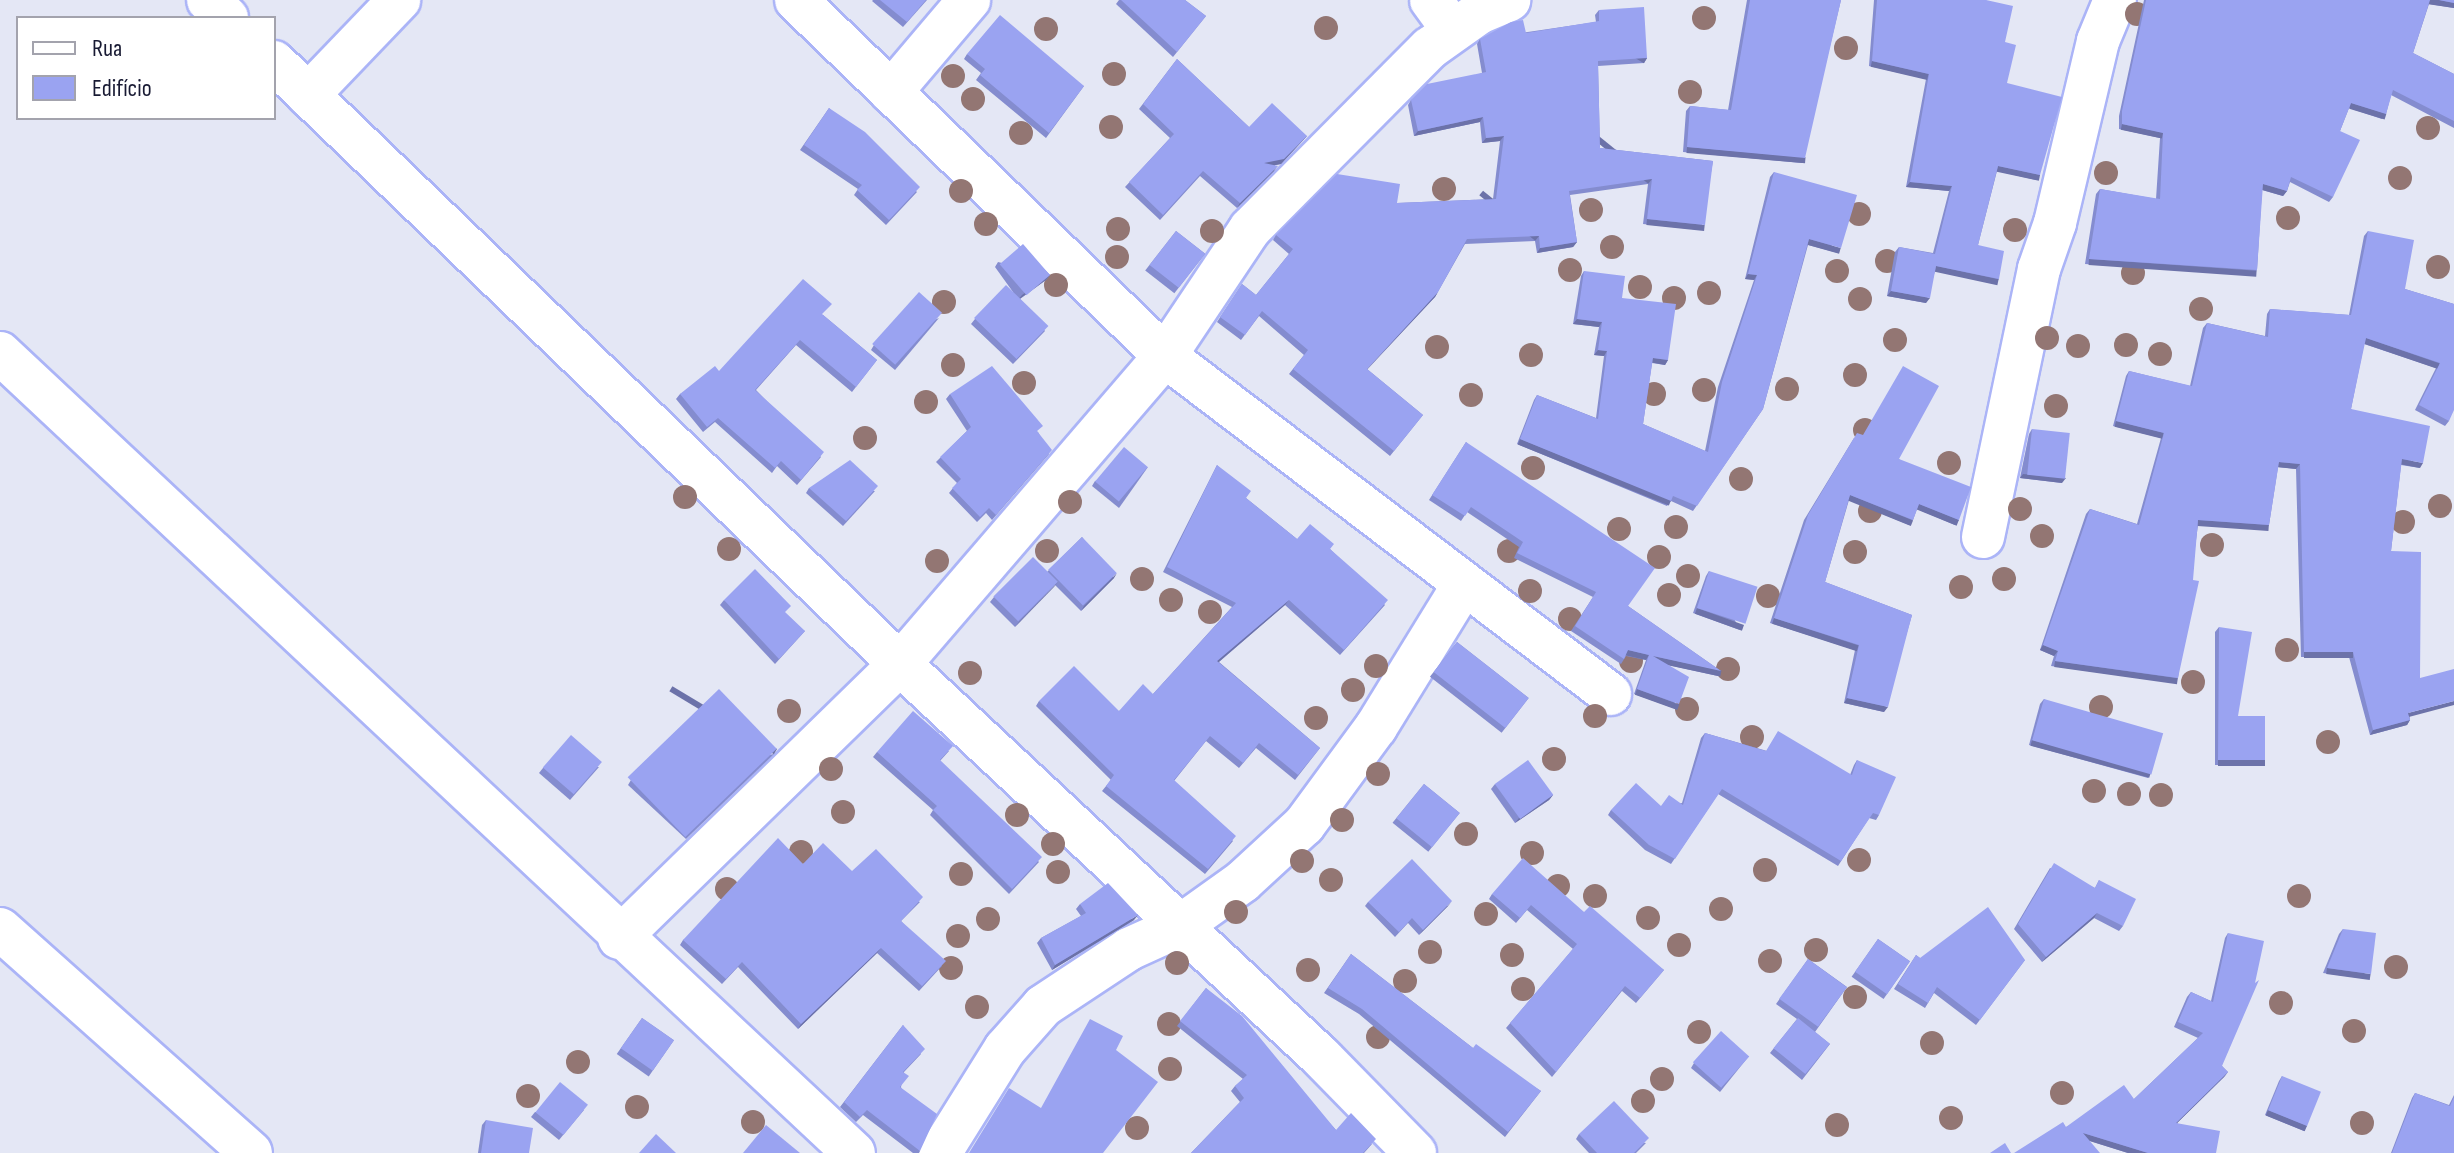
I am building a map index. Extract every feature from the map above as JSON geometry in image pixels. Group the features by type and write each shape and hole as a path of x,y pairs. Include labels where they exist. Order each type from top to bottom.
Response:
{"street":[{"path":"208,0 225,16"},
{"path":"308,95 399,0"},
{"path":"796,0 1165,356 1610,694"},
{"path":"891,92 969,0"},
{"path":"619,938 900,664 1165,356 1250,229 1442,15 1509,0"},
{"path":"1983,537 2039,269 2098,41 2115,0"},
{"path":"276,64 900,664 1180,926 1415,1153"},
{"path":"0,353 619,938 854,1153"},
{"path":"940,1153 1005,1049 1043,1006 1129,949 1180,926 1243,881 1304,825 1376,727 1464,584"},
{"path":"0,929 251,1153"}],"building":[{"path":"880,0 926,0 907,22"},
{"path":"1121,0 1185,0 1206,16 1177,52"},
{"path":"1750,0 1841,0 1805,158 1687,147 1690,106 1731,110"},
{"path":"1877,0 1986,0 2013,6 2005,42 2016,45 2007,83 2062,97 2040,175 1998,166 1978,245 2004,251 1999,279 1936,266 1930,298 1891,291 1899,247 1935,254 1952,186 1910,182 1929,74 1872,61"},
{"path":"2146,0 2430,0 2413,53 2454,74 2454,121 2393,90 2386,114 2351,103 2340,131 2360,140 2333,197 2291,177 2287,191 2263,184 2257,270 2089,259 2100,189 2160,199 2163,133 2122,124 2122,111"},
{"path":"1644,7 1647,58 1598,61 1600,148 1713,161 1705,225 1647,219 1652,179 1569,191 1577,242 1540,248 1539,236 1467,239 1438,292 1367,369 1423,415 1394,451 1293,369 1308,350 1262,311 1245,335 1220,317 1242,284 1256,295 1293,249 1276,235 1337,174 1400,184 1397,203 1496,199 1504,136 1486,138 1483,117 1418,131 1411,100 1427,84 1486,72 1480,39 1511,22 1523,20 1526,33 1599,21 1599,10"},
{"path":"1000,15 1084,86 1049,133 980,75 985,69 967,54"},
{"path":"1177,59 1249,127 1272,103 1307,136 1284,159 1264,163 1278,166 1240,203 1203,171 1163,215 1129,182 1174,134 1143,104"},
{"path":"829,108 865,132 920,187 889,220 857,190 862,185 804,145"},
{"path":"1774,172 1857,195 1841,248 1809,239 1763,409 1697,506 1673,496 1671,501 1520,439 1537,395 1598,419 1607,351 1598,350 1602,322 1577,319 1584,271 1625,276 1622,298 1676,304 1668,360 1653,358 1643,424 1708,452 1722,382 1757,275 1748,274"},
{"path":"1176,231 1205,254 1179,288 1150,265"},
{"path":"2368,231 2414,240 2405,289 2454,304 2454,410 2449,421 2419,405 2440,363 2366,338 2351,409 2430,426 2423,463 2402,459 2391,551 2421,552 2420,678 2454,669 2454,701 2408,713 2410,720 2373,730 2353,652 2304,652 2300,464 2279,462 2269,525 2198,520 2193,580 2199,581 2178,678 2055,661 2058,651 2043,645 2090,509 2139,525 2164,433 2116,421 2129,371 2192,386 2207,323 2268,337 2270,309 2351,315"},
{"path":"1023,244 1050,275 1027,295 1000,264"},
{"path":"803,279 832,304 822,314 877,360 856,387 800,340 755,390 824,452 801,480 781,461 775,468 718,418 707,427 680,394 715,366 719,371"},
{"path":"1006,285 1048,326 1016,359 974,318"},
{"path":"919,292 942,313 895,365 872,344"},
{"path":"992,366 1043,426 1037,431 1052,450 996,515 989,508 980,517 952,488 961,479 940,457 971,427 950,394"},
{"path":"1903,366 1939,386 1899,459 1971,487 1959,520 1919,504 1913,520 1850,495 1825,582 1912,615 1888,707 1847,698 1859,645 1774,618 1808,515 1857,433 1863,435"},
{"path":"2032,429 2070,433 2065,479 2027,475"},
{"path":"1466,442 1655,568 1628,606 1721,671 1653,656 1689,677 1679,704 1637,689 1649,655 1628,650 1624,659 1575,626 1596,592 1517,553 1523,542 1471,507 1465,516 1432,495"},
{"path":"1124,447 1148,467 1119,501 1095,481"},
{"path":"850,460 878,486 846,521 809,488"},
{"path":"1217,465 1251,491 1246,498 1297,539 1310,524 1334,544 1330,549 1388,600 1344,650 1289,600 1217,661 1320,748 1298,775 1259,743 1243,763 1210,736 1174,780 1236,836 1208,869 1106,786 1114,775 1039,701 1074,666 1119,711 1143,684 1153,694 1236,603 1167,567"},
{"path":"1082,537 1117,573 1083,606 1048,570"},
{"path":"1033,557 1058,582 1018,621 993,597"},
{"path":"755,569 791,606 785,612 805,631 779,659 724,600"},
{"path":"1709,571 1758,587 1745,624 1697,608"},
{"path":"2219,627 2252,632 2238,716 2265,716 2265,760 2218,760"},
{"path":"1457,642 1529,698 1505,728 1434,672"},
{"path":"719,689 777,749 685,837 628,777"},
{"path":"2044,699 2163,733 2151,775 2032,740"},
{"path":"913,711 953,746 940,760 1042,857 1012,889 933,810 937,806 877,752"},
{"path":"1778,731 1852,775 1857,760 1896,777 1879,815 1873,813 1841,861 1722,789 1675,859 1649,845 1611,810 1636,783 1661,806 1669,795 1683,805 1705,733 1766,751"},
{"path":"571,735 602,762 574,794 543,767"},
{"path":"1528,760 1553,795 1520,819 1495,784"},
{"path":"1424,784 1460,813 1432,847 1396,818"},
{"path":"778,838 803,864 823,843 852,871 876,849 923,897 901,921 946,961 922,986 881,948 801,1024 742,962 726,979 683,940"},
{"path":"1523,858 1584,912 1590,906 1664,970 1640,998 1625,986 1556,1072 1510,1023 1577,944 1531,905 1520,918 1492,894"},
{"path":"1412,859 1452,901 1423,930 1412,918 1399,932 1368,902"},
{"path":"2054,863 2095,888 2099,880 2136,899 2123,926 2097,913 2046,957 2018,924"},
{"path":"1108,883 1138,915 1055,965 1041,938 1086,913 1080,904"},
{"path":"1988,907 2025,960 1980,1020 1937,987 1928,1003 1898,984 1916,955 1920,958"},
{"path":"2343,929 2376,933 2371,974 2327,968"},
{"path":"2228,933 2264,941 2255,983 2259,980 2222,1066 2228,1072 2176,1123 2220,1131 2216,1153 2148,1153 2083,1133 2100,1153 2014,1153 2063,1122 2066,1127 2124,1085 2134,1099 2203,1033 2178,1022 2191,992 2213,1002"},
{"path":"1878,939 1910,961 1887,994 1855,972"},
{"path":"1351,954 1473,1048 1476,1044 1541,1091 1508,1132 1362,1009 1328,988"},
{"path":"1808,959 1847,987 1818,1027 1779,999"},
{"path":"1206,988 1242,1016 1336,1130 1351,1113 1376,1139 1363,1153 1191,1153 1244,1098 1235,1086 1247,1075 1180,1021"},
{"path":"642,1018 674,1040 653,1071 621,1048"},
{"path":"1798,1018 1830,1044 1805,1074 1773,1048"},
{"path":"1090,1019 1123,1036 1116,1050 1158,1082 1103,1153 969,1153 1009,1088 1041,1108"},
{"path":"903,1025 925,1049 903,1072 909,1076 900,1087 937,1114 920,1151 867,1110 860,1117 844,1102"},
{"path":"1721,1031 1749,1056 1721,1088 1693,1062"},
{"path":"2282,1076 2321,1092 2307,1126 2268,1110"},
{"path":"560,1082 588,1105 563,1135 535,1112"},
{"path":"2415,1093 2450,1106 2454,1097 2454,1153 2392,1153"},
{"path":"1614,1101 1649,1138 1634,1153 1597,1153 1579,1134"},
{"path":"486,1120 533,1128 529,1153 481,1153"},
{"path":"766,1125 800,1153 743,1153"},
{"path":"656,1134 676,1153 639,1153"},
{"path":"2005,1143 2011,1153 1990,1153"}]}
